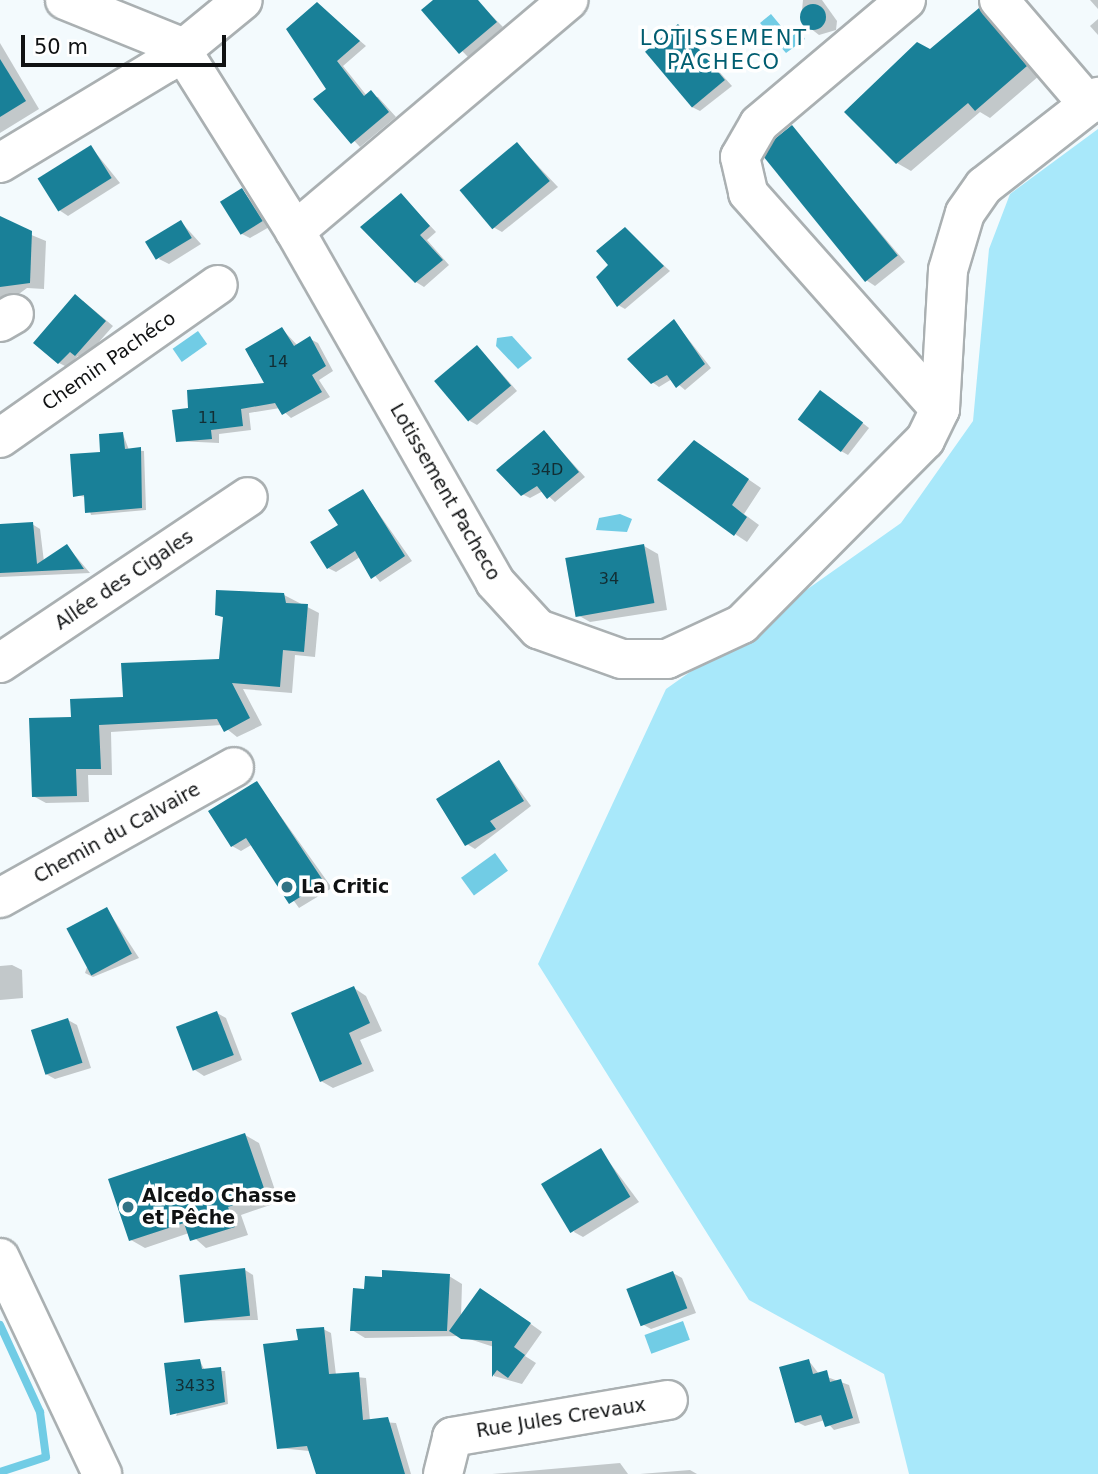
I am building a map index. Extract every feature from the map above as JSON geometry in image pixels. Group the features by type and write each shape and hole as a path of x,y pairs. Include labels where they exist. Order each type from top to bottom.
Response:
{"street":[{"path":"65,0 179,46"},
{"path":"0,163 166,63 179,46 243,0"},
{"path":"295,231 568,0"},
{"path":"906,0 759,124 740,157 748,193 940,409"},
{"name":"Lotissement Pacheco","path":"179,46 295,231 495,582 538,629 575,647 622,659 667,659 742,624 925,440 940,409 948,270 965,213 984,186 1093,101 999,0"},
{"name":"Chemin Pachéco","path":"0,438 218,285"},
{"name":"Allée des Cigales","path":"0,663 248,497"},
{"name":"Chemin du Calvaire","path":"0,898 234,767"},
{"path":"0,1258 102,1474"},
{"name":"Rue Jules Crevaux","path":"443,1474 452,1437 668,1400"}],"shaded area":[{"path":"771,14 790,37 800,31 805,39 786,53 760,23"},
{"path":"1098,129 1098,1474 909,1474 884,1374 749,1300 538,964 666,689 901,523 973,421 989,249 1010,194"},
{"path":"198,331 207,344 182,362 173,349"},
{"path":"512,336 532,358 518,369 496,346 497,338"},
{"path":"620,514 632,519 627,532 596,530 599,518"},
{"path":"495,853 508,871 474,895 461,878"},
{"path":"683,1321 690,1340 651,1354 644,1335"}],"building":[{"path":"433,0 478,0 497,22 459,54 421,10"},
{"path":"317,2 360,41 337,61 364,96 371,90 389,112 351,144 313,99 326,89 286,29"},
{"path":"813,4 822,8 826,17 822,26 813,30 804,26 800,17 804,8"},
{"path":"979,8 1027,66 975,111 968,103 896,164 844,112 917,42 930,49"},
{"path":"678,24 725,80 692,108 645,52"},
{"path":"0,59 26,101 0,117"},
{"path":"792,125 898,256 865,282 759,151"},
{"path":"517,142 550,181 492,229 460,190"},
{"path":"91,145 112,178 58,211 38,178"},
{"path":"242,188 263,221 241,235 220,202"},
{"path":"401,193 430,226 420,235 443,260 415,283 360,227"},
{"path":"0,216 32,231 30,283 0,287"},
{"path":"181,220 192,238 156,260 145,242"},
{"path":"625,227 664,266 617,307 596,277 608,265 596,251"},
{"path":"75,294 106,321 75,356 70,352 58,364 33,343"},
{"path":"674,319 705,364 676,388 667,375 651,384 627,359"},
{"path":"282,327 294,346 310,336 326,366 312,375 322,392 282,415 275,403 241,409 243,426 211,430 212,439 176,442 172,410 188,408 187,390 264,383 245,349"},
{"path":"477,345 511,386 468,422 434,381"},
{"path":"820,390 863,422 841,452 798,420"},
{"path":"544,430 579,472 547,499 537,486 521,496 496,470"},
{"path":"123,432 125,449 141,447 142,508 85,513 84,495 73,497 70,454 100,452 99,434"},
{"path":"694,440 749,479 732,505 747,517 734,536 657,480"},
{"path":"363,489 405,556 371,579 355,551 327,569 310,542 338,525 328,510"},
{"path":"33,522 37,564 67,544 84,569 0,573 0,524"},
{"path":"644,544 654,603 576,617 565,558"},
{"path":"216,590 284,593 286,603 308,604 304,652 283,650 280,687 232,683 250,718 224,732 217,719 99,725 101,769 76,769 77,796 32,797 29,718 71,717 70,699 123,697 121,663 219,659 223,617 215,615"},
{"path":"499,760 524,801 490,821 496,829 465,846 436,799"},
{"path":"257,781 324,882 289,904 246,838 231,847 208,811"},
{"path":"107,907 132,954 91,975 66,929"},
{"path":"354,986 370,1023 349,1033 362,1064 320,1082 291,1013"},
{"path":"217,1011 234,1055 193,1071 176,1027"},
{"path":"68,1018 83,1063 45,1075 31,1030"},
{"path":"245,1133 266,1194 228,1207 235,1227 190,1241 184,1223 129,1241 108,1179"},
{"path":"601,1148 630,1197 570,1233 541,1184"},
{"path":"245,1268 250,1316 184,1323 179,1275"},
{"path":"382,1270 450,1274 447,1331 350,1331 353,1288 364,1289 365,1276 382,1277"},
{"path":"673,1271 687,1308 641,1326 626,1289"},
{"path":"480,1288 531,1323 514,1347 525,1355 508,1378 497,1370 492,1377 492,1341 461,1339 449,1331"},
{"path":"324,1327 329,1374 359,1372 363,1420 388,1417 405,1474 316,1474 307,1446 277,1449 263,1344 298,1340 296,1329"},
{"path":"200,1359 202,1369 221,1367 225,1402 170,1415 164,1363"},
{"path":"809,1359 813,1374 827,1370 830,1382 841,1379 853,1418 825,1427 821,1415 795,1423 779,1367"}],"waterway":[{"path":"0,1325 40,1412 46,1457 0,1472"}],"place":[{"name":"La Critic","path":"287,887"},
{"name":"Alcedo Chasse et Pêche","path":"128,1207"}],"district":[{"name":"LOTISSEMENT PACHECO","path":"724,50"}]}
